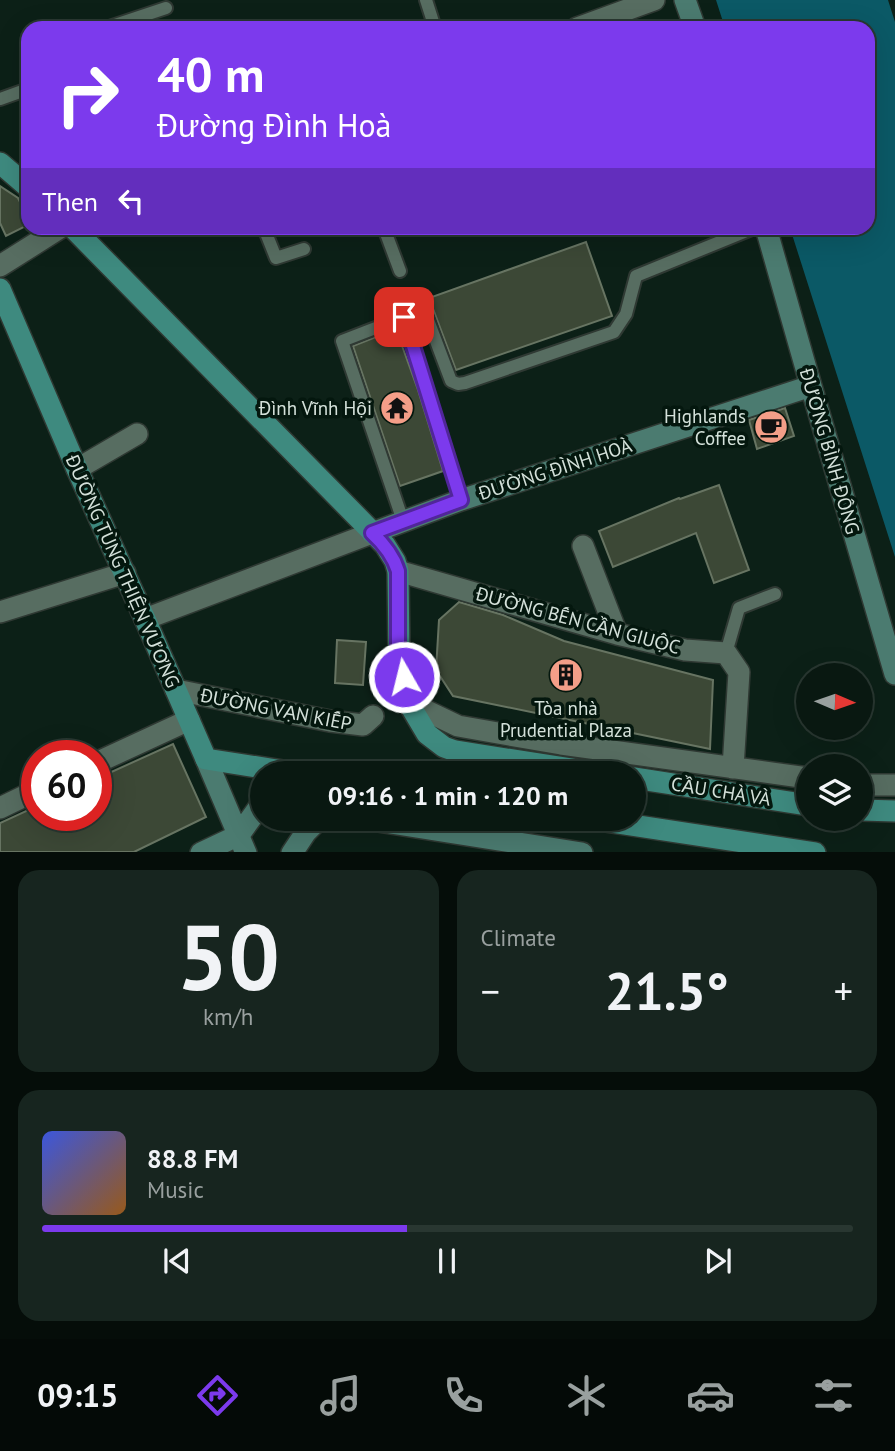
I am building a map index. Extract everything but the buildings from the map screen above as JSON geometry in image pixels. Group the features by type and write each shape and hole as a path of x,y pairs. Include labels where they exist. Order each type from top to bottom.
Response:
{"main road":[{"path":"0,163 21,181"},
{"path":"80,235 385,545 398,571 398,653 408,702 427,734 444,747 455,751 519,761"},
{"name":"ĐƯỜNG TÙNG THIỆN VƯƠNG","path":"0,289 206,759"},
{"path":"206,759 250,766"},
{"name":"CẦU CHÀ VÀ","path":"646,780 796,802"},
{"path":"873,810 895,811"},
{"path":"646,827 815,852"}],"street":[{"path":"596,21 654,0"},
{"path":"685,0 692,21"},
{"path":"0,266 49,235"},
{"name":"ĐƯỜNG BÌNH ĐÔNG","path":"768,235 895,674"},
{"name":"ĐƯỜNG ĐÌNH HOÀ","path":"145,619 461,500 811,386"},
{"path":"77,469 137,434"},
{"path":"583,546 617,634"},
{"name":"ĐƯỜNG BẾN CẦN GIUỘC","path":"398,571 617,634 685,650 726,653"},
{"path":"0,612 125,572"},
{"path":"726,653 739,672 733,768"},
{"name":"ĐƯỜNG VẠN KIẾP","path":"176,690 330,721 363,725 373,716"},
{"path":"408,702 458,726 561,744 796,776"},
{"path":"112,756 189,720"},
{"name":"ĐƯỜNG TÙNG THIỆN VƯƠNG","path":"206,759 243,844"},
{"path":"873,785 895,785"},
{"path":"0,808 21,798"},
{"path":"292,852 307,831"},
{"path":"444,831 582,852"},
{"path":"201,852 243,844"}],"lane":[{"path":"426,0 433,21"},
{"path":"127,21 166,8"},
{"path":"0,99 21,92"},
{"path":"267,235 276,258 304,249"},
{"path":"387,235 400,271"},
{"path":"425,312 451,381 466,383 614,332 626,314 636,276 737,235"},
{"path":"403,521 342,341 404,317 461,500"},
{"path":"726,653 739,608 775,594"}],"water":[{"path":"716,0 888,0 895,22 895,557 792,235 875,235 875,21 723,21"}],"place":[{"name":"Đình Vĩnh Hội","path":"397,408"},
{"name":"Highlands Coffee","path":"771,427"},
{"name":"Tòa nhà Prudential Plaza","path":"566,675"}],"route":[{"path":"404,317 461,500 372,533 385,545 398,571 398,653 404,677"}]}
